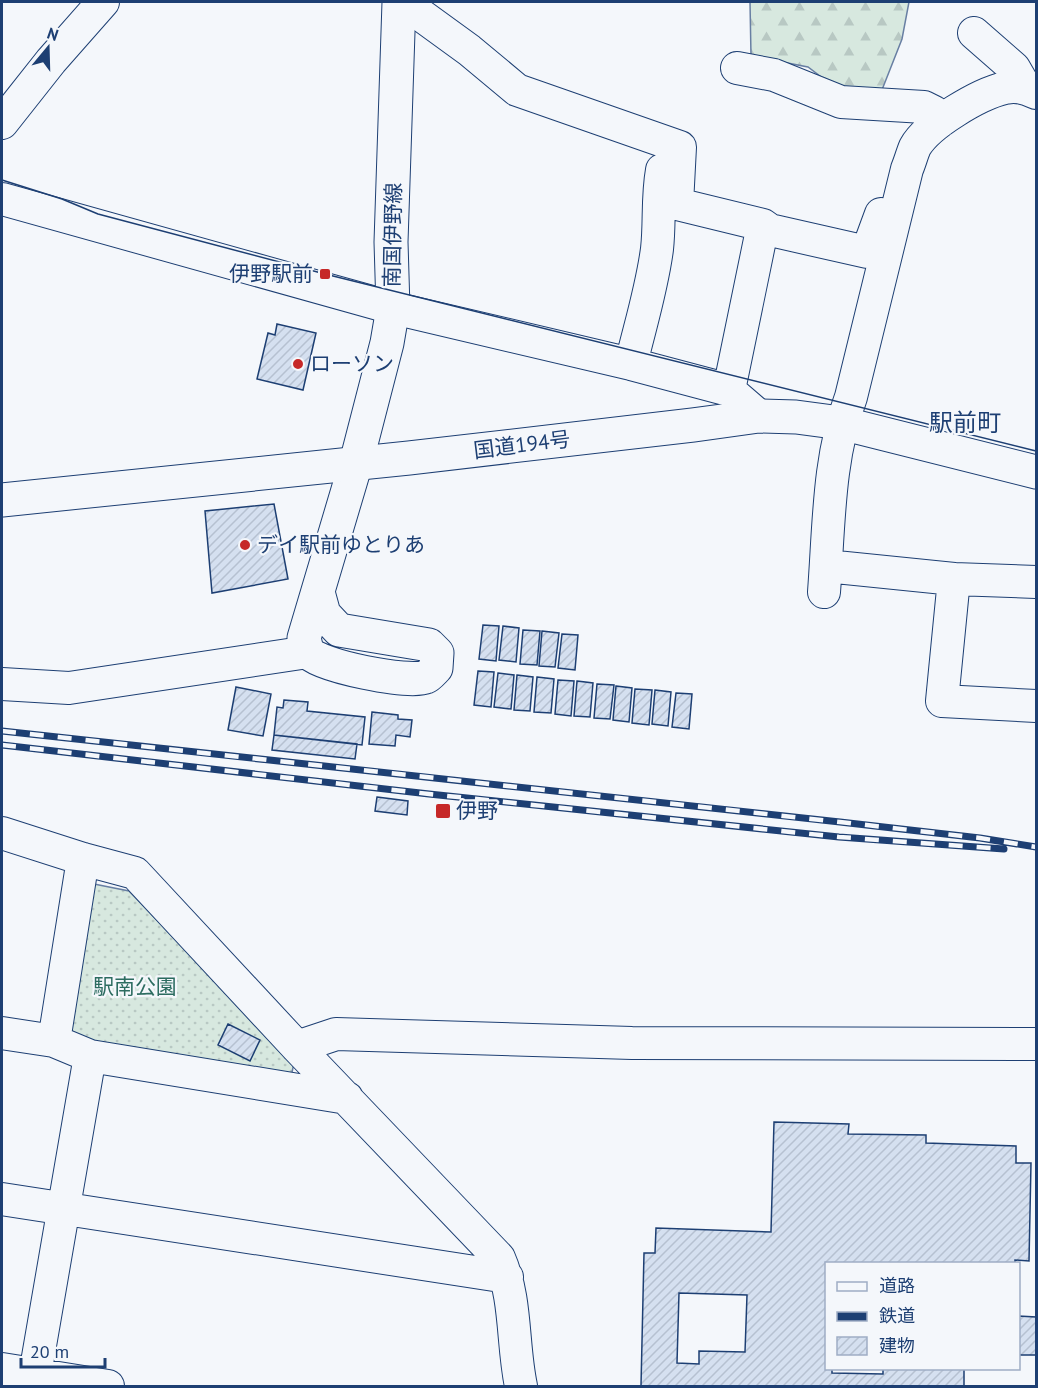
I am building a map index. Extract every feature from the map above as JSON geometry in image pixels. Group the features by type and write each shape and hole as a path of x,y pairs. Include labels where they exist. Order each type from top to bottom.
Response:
{"main road":[{"name":"南国伊野線","path":"308,652 304,638 356,464 387,343 393,308 391,242 401,2"},
{"name":"国道194号","path":"2,500 356,464 759,416 796,417 841,423 1036,472"},
{"path":"308,652 318,660 342,669 411,678 426,677 436,668 437,653 429,645 339,630 324,614 318,592"}],"street":[{"path":"2,121 20,79 74,2"},
{"path":"2,121 51,61 104,2"},
{"path":"401,2 468,50 517,90 680,147 677,204 763,225 770,230 867,252 890,190 907,169"},
{"path":"974,33 1014,68 1031,90"},
{"path":"737,68 774,75 841,102 924,107 934,112 942,120"},
{"path":"1031,90 1006,88 977,99 942,120 916,146 907,169 852,396 841,423 834,462 825,579 954,579 1036,582"},
{"path":"631,364 653,277 657,247 658,194 662,168 670,143"},
{"path":"2,199 393,308 631,364 729,390 759,416"},
{"path":"729,390 763,225"},
{"path":"954,579 942,701 1036,706"},
{"path":"2,684 69,688 308,652"},
{"path":"2,833 135,873 297,1047 499,1258 507,1277 522,1386"},
{"path":"54,1041 83,859"},
{"path":"2,1033 54,1041 90,1056 347,1098"},
{"path":"297,1047 336,1034 632,1043 1036,1044"},
{"path":"34,1381 90,1056"},
{"path":"2,1199 507,1277"},
{"path":"2,1369 34,1381 108,1386"}],"green space":[{"path":"750,2 909,2 902,39 878,100 845,95 808,67 751,56"},
{"name":"駅南公園","path":"94,884 129,891 294,1063 291,1077 74,1039 66,1024"}],"building":[{"path":"277,324 316,333 303,390 257,379 268,333 275,335"},
{"name":"デイ駅前ゆとりあ","path":"274,504 288,579 212,593 205,511"},
{"path":"483,625 499,626 496,661 479,659"},
{"path":"503,626 519,628 516,662 499,660"},
{"path":"523,630 540,631 537,665 520,664"},
{"path":"542,631 559,633 555,667 539,666"},
{"path":"562,634 578,635 575,670 558,668"},
{"path":"478,671 494,672 491,707 474,705"},
{"path":"498,673 514,675 511,709 494,707"},
{"path":"517,675 533,677 530,711 514,710"},
{"path":"537,677 554,679 551,713 534,712"},
{"path":"558,680 574,681 571,716 555,714"},
{"path":"577,681 593,683 590,717 574,716"},
{"path":"597,684 614,685 610,719 594,718"},
{"path":"616,686 632,688 629,722 613,720"},
{"path":"236,687 271,694 263,736 228,730"},
{"path":"635,689 652,690 649,725 632,723"},
{"path":"655,690 671,692 668,726 652,724"},
{"path":"676,693 692,694 689,729 672,727"},
{"path":"284,700 308,702 307,711 365,717 362,745 274,735 277,707 283,708"},
{"path":"372,712 398,715 398,719 412,720 410,737 396,735 395,746 369,744"},
{"path":"274,735 357,744 355,759 272,750"},
{"path":"377,797 408,801 407,815 375,811"},
{"path":"228,1024 260,1040 250,1061 218,1045"},
{"path":"774,1122 849,1124 848,1134 926,1135 926,1143 1016,1146 1016,1163 1031,1163 1029,1261 825,1262 825,1370 832,1370 832,1373 883,1374 883,1370 964,1370 964,1386 641,1386 644,1253 655,1253 656,1228 771,1232","holes":["679,1293 747,1295 745,1352 699,1351 699,1364 677,1363"]},
{"path":"1020,1316 1036,1317 1036,1355 1020,1355"}],"tram line":[{"path":"2,180 62,199 98,214 325,274 1036,451"}],"railway":[{"path":"2,731 840,822 980,838 1036,847"},
{"path":"2,745 429,794 839,837 1004,849"}],"place":[{"name":"伊野駅前","path":"325,274"},
{"name":"ローソン","path":"298,364"},
{"name":"デイ駅前ゆとりあ","path":"245,545"},
{"name":"伊野","path":"443,811"}],"district":[{"name":"駅前町","path":"965,423"}]}
